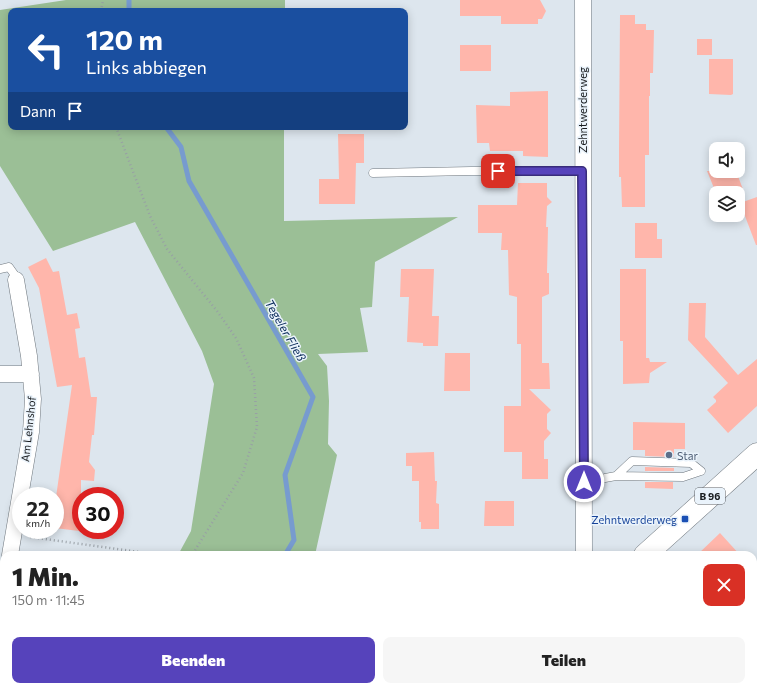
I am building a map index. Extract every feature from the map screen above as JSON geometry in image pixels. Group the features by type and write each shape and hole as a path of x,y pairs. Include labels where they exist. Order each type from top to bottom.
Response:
{"main road":[{"name":"B 96","path":"649,551 757,454"}],"street":[{"name":"Zehntwerderweg","path":"583,0 582,171 584,551"},
{"name":"Am Lehnshof","path":"15,277 26,334 33,399 30,432 21,487"},
{"path":"0,374 31,374"},
{"name":"Am Lehnshof","path":"11,551 13,539"}],"lane":[{"path":"373,173 582,171"},
{"path":"0,269 9,267 15,277"},
{"path":"604,478 616,476 683,477 701,471 691,463 632,461 616,476"}],"path":[{"path":"117,130 150,216 167,249 217,311 236,338 254,378 258,427 243,473 194,551"},
{"path":"49,539 133,551"}],"green space":[{"path":"66,0 285,0 285,8 13,8"},
{"path":"8,9 8,130 284,130 284,221 458,217 375,262 372,307 360,308 368,352 318,354 327,366 329,401 328,444 337,455 316,551 180,551 191,531 214,384 202,351 135,222 53,251 0,166 0,10"}],"building":[{"path":"460,0 540,0 546,11 542,19 538,19 538,24 501,24 501,16 460,16"},
{"path":"620,15 635,15 635,24 646,24 646,30 654,30 653,73 650,73 649,96 649,155 645,155 645,207 622,207 621,177 619,177"},
{"path":"697,39 712,39 712,55 697,55"},
{"path":"460,45 491,45 491,71 460,71"},
{"path":"709,59 733,59 733,94 709,94"},
{"path":"548,91 548,157 523,156 523,151 490,151 489,143 477,143 476,105 510,106 510,92"},
{"path":"338,134 364,134 364,163 356,163 355,204 319,204 319,179 339,179"},
{"path":"710,178 739,178 742,186 713,186"},
{"path":"518,183 547,183 547,197 552,202 547,206 546,227 548,227 547,273 549,273 549,294 542,297 542,363 549,363 550,389 529,389 551,410 547,414 547,429 551,433 544,441 544,459 548,459 548,479 522,479 522,452 504,452 504,406 521,406 521,344 517,344 517,297 509,295 508,250 501,250 502,233 478,233 478,205 517,205"},
{"path":"757,197 757,245 745,216 745,201"},
{"path":"635,223 657,223 657,239 662,239 662,258 635,258"},
{"path":"46,258 53,272 59,271 67,315 77,313 80,328 75,329 79,358 85,357 91,397 97,397 94,435 92,435 89,462 95,470 94,481 81,480 81,487 72,487 72,530 64,529 64,487 57,487 72,385 57,387 39,288 28,267"},
{"path":"401,269 434,269 432,316 439,316 438,346 423,346 423,343 407,342 409,297 400,297"},
{"path":"620,269 646,269 646,358 649,358 650,362 667,362 650,373 649,383 623,384 623,341 620,341"},
{"path":"689,303 706,303 705,337 738,375 757,359 757,406 728,433 707,410 716,402 713,397 728,383 688,340"},
{"path":"445,353 470,353 470,391 444,391"},
{"path":"633,422 685,423 685,449 674,449 674,457 645,456 645,450 633,450"},
{"path":"434,452 435,481 437,481 436,503 439,504 439,529 421,529 421,522 419,522 419,481 412,481 412,466 406,466 406,453"},
{"path":"645,467 674,468 674,471 645,471"},
{"path":"645,482 673,482 673,489 645,488"},
{"path":"485,501 514,501 514,526 484,526"},
{"path":"720,533 736,551 701,551"}],"waterway":[{"name":"Tegeler Fließ","path":"129,0 129,8"},
{"name":"Tegeler Fließ","path":"168,130 181,147 189,181 313,397 285,475 294,540 287,551"}],"place":[{"name":"Star","path":"669,455"},
{"name":"Zehntwerderweg","path":"685,519"}],"route":[{"path":"498,171 582,171 584,482"}]}
